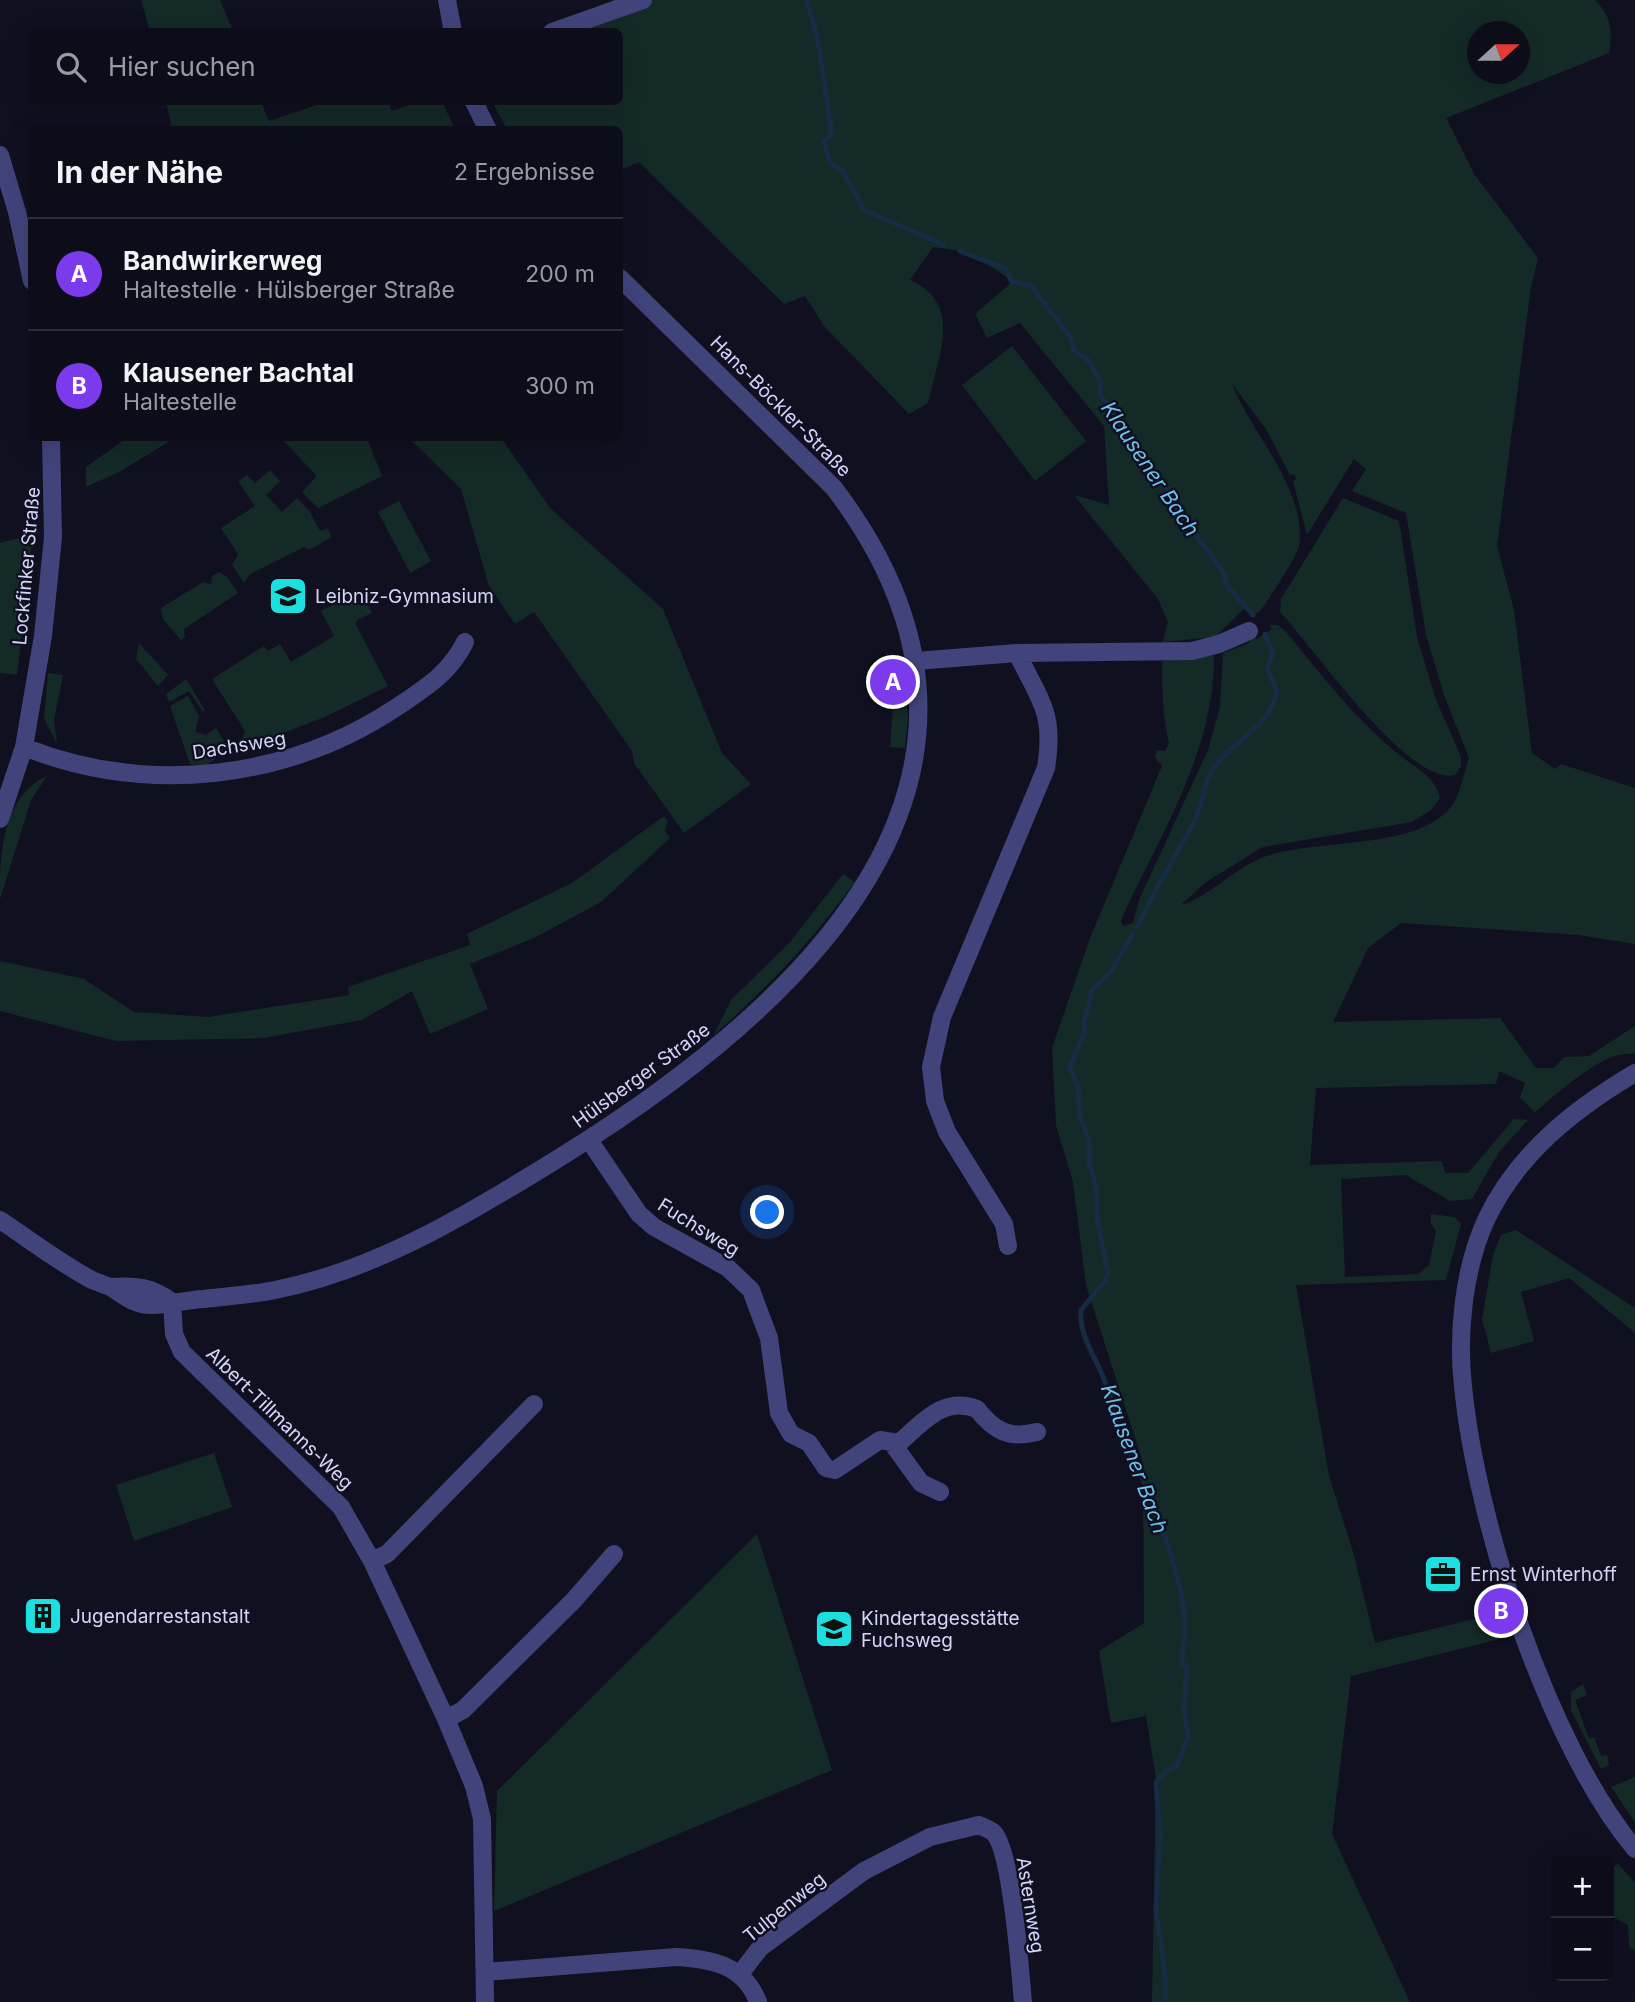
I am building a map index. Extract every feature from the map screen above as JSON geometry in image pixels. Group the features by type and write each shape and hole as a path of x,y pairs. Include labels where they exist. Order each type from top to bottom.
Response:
{"street":[{"path":"447,0 452,28"},
{"path":"563,28 643,0"},
{"path":"476,105 486,126"},
{"path":"0,155 28,263"},
{"name":"Hans-Böckler-Straße","path":"623,281 834,488 864,528 882,559 916,661"},
{"name":"Lockfinker Straße","path":"0,819 24,747 43,636 53,537 51,441"},
{"path":"916,661 1017,653 1192,650 1219,644 1249,631"},
{"name":"Dachsweg","path":"24,747 57,760 142,774 203,775 271,765 341,739 387,713 445,673 456,660 465,642"},
{"path":"1007,1245 1004,1224 947,1132 935,1101 931,1067 942,1017 1046,768 1050,742 1048,716 1017,653"},
{"name":"Hülsberger Straße","path":"172,1302 272,1291 355,1266 486,1202 589,1140 688,1071 743,1025 809,959 853,906 890,836 907,788 920,704 916,661"},
{"path":"1635,1073 1587,1101 1536,1147 1486,1219 1474,1255 1464,1308 1462,1385 1474,1453 1496,1547 1520,1622 1566,1738 1601,1802 1635,1849"},
{"name":"Fuchsweg","path":"589,1140 639,1214 654,1227 728,1268 751,1290 769,1338 779,1413 790,1434 809,1443 826,1468 835,1470 880,1440 899,1443 937,1411 952,1404 977,1409 990,1426 1004,1433 1020,1436 1037,1433"},
{"path":"0,1220 93,1280 111,1287 143,1287 157,1291 172,1302"},
{"name":"Albert-Tillmanns-Weg","path":"172,1302 174,1334 182,1352 332,1494 372,1561 446,1719 480,1804 485,2002"},
{"path":"372,1561 387,1554 534,1404"},
{"path":"892,1443 921,1483 940,1492"},
{"path":"446,1719 472,1701 574,1600 614,1554"},
{"name":"Tulpenweg","path":"740,1974 760,1948 864,1871 930,1837 979,1825"},
{"name":"Asternweg","path":"979,1825 993,1833 1001,1849 1012,1900 1023,2002"},
{"path":"485,1972 676,1956 704,1958 726,1965 740,1974 758,2002"}],"green space":[{"path":"141,0 220,0 232,28 149,28"},
{"path":"613,0 1595,0 1608,18 1609,53 1446,118 1474,174 1538,258 1531,287 1497,546 1514,610 1532,753 1555,769 1561,764 1635,788 1635,944 1579,935 1401,923 1368,948 1333,1022 1500,1018 1536,1068 1554,1068 1564,1057 1589,1056 1635,1026 1635,1053 1618,1055 1598,1064 1535,1113 1520,1097 1525,1083 1499,1071 1496,1084 1316,1088 1310,1165 1442,1161 1445,1173 1468,1173 1514,1119 1528,1120 1499,1152 1472,1199 1450,1201 1406,1175 1341,1179 1345,1277 1418,1274 1429,1265 1436,1231 1431,1224 1431,1214 1454,1217 1461,1224 1446,1280 1296,1285 1329,1476 1354,1555 1375,1643 1499,1613 1508,1637 1351,1676 1332,1834 1410,2002 1152,2002 1156,1778 1146,1716 1111,1723 1099,1651 1144,1623 1143,1463 1086,1285 1073,1182 1056,1125 1052,1048 1090,938 1162,766 1155,758 1157,750 1165,751 1169,744 1163,703 1162,661 1214,655 1212,689 1197,755 1171,818 1126,909 1121,921 1123,926 1133,923 1139,900 1208,750 1220,707 1223,653 1247,644 1255,637 1257,639 1272,629 1270,625 1278,625 1286,632 1363,722 1427,776 1440,798 1431,810 1412,822 1263,847 1206,882 1181,905 1201,896 1259,859 1281,852 1387,838 1433,822 1450,808 1459,791 1469,758 1444,695 1426,635 1406,513 1352,491 1366,469 1354,459 1307,535 1293,481 1296,479 1294,474 1290,475 1266,429 1232,384 1276,462 1295,504 1299,546 1260,611 1255,614 1248,605 1215,637 1163,642 1168,622 1158,599 1074,495 1109,505 1104,426 1020,323 987,338 975,314 1013,281 968,252 933,247 910,280 927,290 937,303 942,318 941,351 928,403 909,414 824,326 805,296 784,304 639,162 623,169 623,126 505,126 494,105 623,105 623,28 547,28"},
{"path":"167,105 262,105 269,121 317,105 389,105 392,111 409,105 443,105 454,126 171,126"},
{"path":"1012,346 1086,441 1035,481 962,385"},
{"path":"123,441 170,441 119,472 86,487 86,467"},
{"path":"284,441 368,441 382,476 318,508 302,492 317,476"},
{"path":"412,441 503,441 551,509 663,609 722,753 751,784 684,833 634,763 632,751 534,612 515,624 489,586 461,489"},
{"path":"270,470 280,481 266,495 282,512 297,498 310,512 320,531 327,528 332,537 309,550 304,547 250,574 244,583 232,565 238,554 221,528 255,506 238,481 247,475 255,483"},
{"path":"1343,498 1399,521 1417,637 1435,697 1461,757 1461,766 1455,775 1436,773 1412,759 1387,737 1280,612 1281,599"},
{"path":"399,501 431,561 410,573 378,512"},
{"path":"33,534 17,675 0,673 0,543"},
{"path":"219,572 227,577 238,593 184,629 185,637 181,640 163,619 161,608 203,582 211,584 212,576"},
{"path":"361,591 372,613 357,620 356,625 388,686 325,717 238,750 245,731 212,679 264,646 268,651 280,644 291,662 334,636 321,611"},
{"path":"139,643 168,675 158,686 136,659"},
{"path":"904,670 908,717 905,748 890,747 893,707 890,671"},
{"path":"48,673 63,675 54,720 57,743 44,719"},
{"path":"186,679 205,710 203,712 189,691 169,702 166,694"},
{"path":"188,696 199,716 195,732 206,735 216,728 229,749 207,765 190,764 170,706"},
{"path":"47,776 31,800 0,899 3,847 12,813 20,798"},
{"path":"664,816 668,821 665,831 670,838 601,902 536,937 470,964 488,1009 430,1034 412,991 362,1020 264,1038 116,1041 0,1011 0,961 84,979 134,1012 208,1017 349,995 348,987 470,945 467,934 572,883"},
{"path":"843,874 855,882 822,924 770,982 713,1036 731,1000 790,942"},
{"path":"1516,1230 1635,1308 1635,1333 1569,1278 1521,1292 1534,1341 1491,1353 1482,1319 1493,1255 1501,1235"},
{"path":"214,1453 232,1507 134,1541 116,1485"},
{"path":"757,1534 832,1770 494,1911 497,1791"},
{"path":"1583,1684 1587,1695 1575,1700 1589,1739 1594,1737 1601,1756 1607,1755 1609,1765 1601,1769 1571,1710 1571,1692"},
{"path":"1635,1777 1635,1822 1611,1787"},
{"path":"1618,1864 1635,1883 1635,1951 1629,1947 1628,1925 1614,1918 1614,1867"}],"waterway":[{"name":"Klausener Bach","path":"806,0 819,49 832,134 824,141 830,163 842,170 864,210 944,245"},
{"name":"Klausener Bach","path":"960,251 1006,269 1011,281 1031,286 1071,338 1074,350 1088,360 1100,381 1100,395 1120,420 1128,443 1145,459 1158,481 1166,487 1170,499 1223,572 1227,586 1253,615"},
{"name":"Klausener Bach","path":"1138,926 1196,817 1214,767 1260,723 1274,703 1277,690 1267,669 1273,653 1265,634"},
{"name":"Klausener Bach","path":"1133,934 1110,973 1092,990 1084,1023 1085,1032 1070,1066 1078,1087 1080,1117 1089,1140 1089,1162 1096,1187 1097,1218 1108,1273 1105,1281 1081,1310 1082,1327 1105,1382 1125,1446 1158,1515 1171,1554 1184,1611 1182,1664 1187,1666 1184,1710 1188,1736 1177,1766 1166,1771 1156,1782 1160,1837 1156,1908 1166,1982 1165,2002"}],"place":[{"name":"Leibniz-Gymnasium","path":"288,596"},
{"name":"Bandwirkerweg","path":"893,682"},
{"name":"Ernst Winterhoff","path":"1443,1574"},
{"name":"Klausener Bachtal","path":"1501,1611"},
{"name":"Jugendarrestanstalt","path":"43,1616"},
{"name":"Kindertagesstätte Fuchsweg","path":"834,1629"}]}
